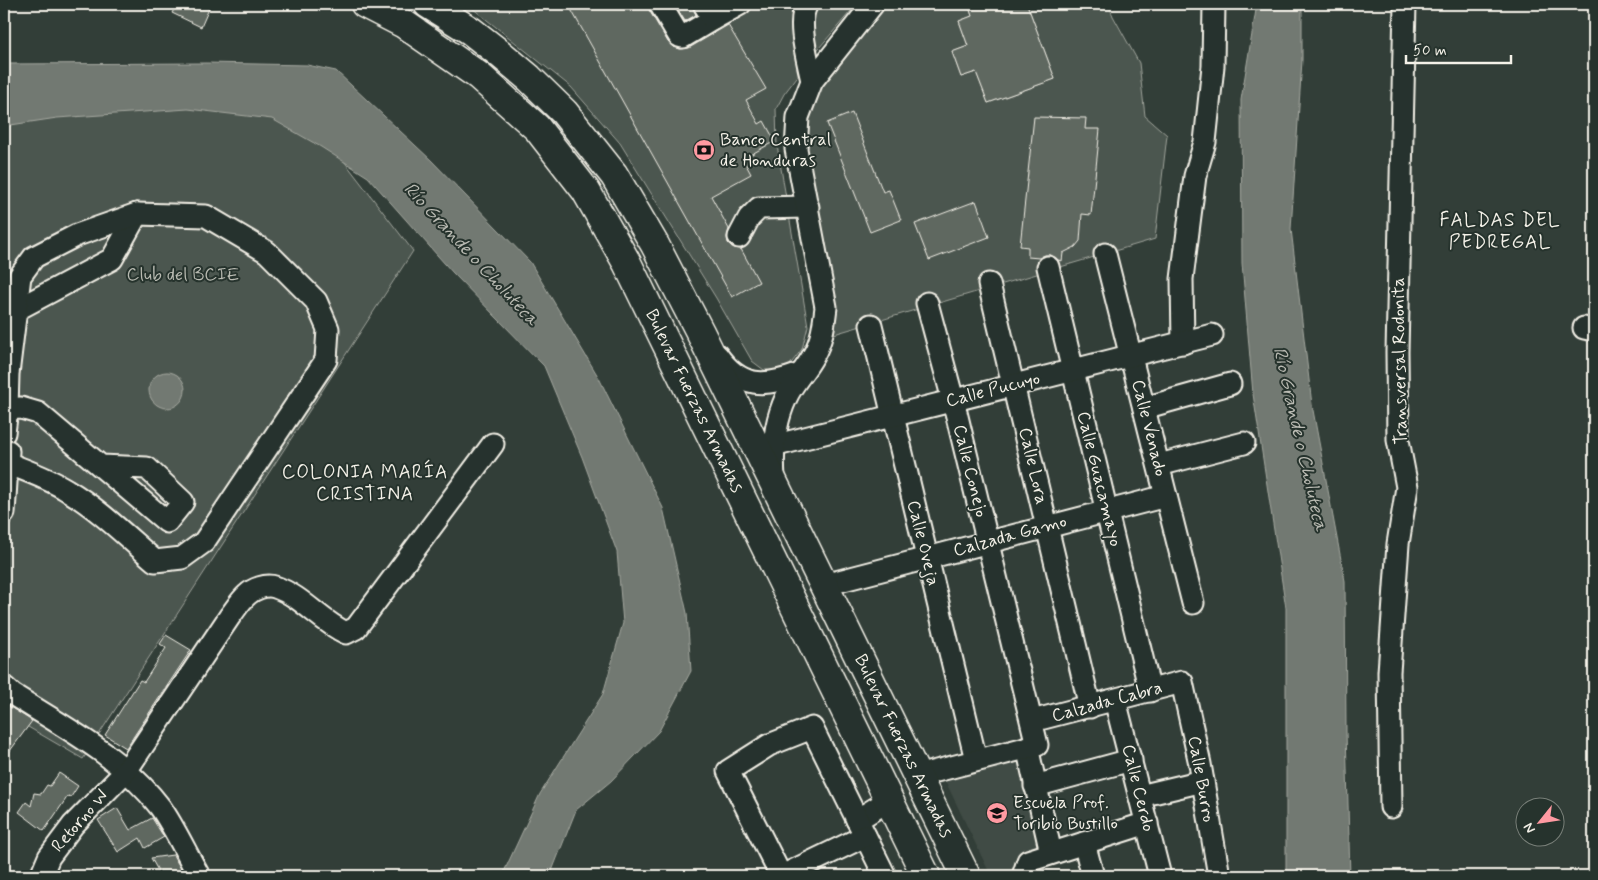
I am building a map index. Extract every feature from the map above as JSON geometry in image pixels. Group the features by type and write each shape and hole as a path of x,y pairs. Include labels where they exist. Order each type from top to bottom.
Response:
{"highway":[{"name":"Bulevar Fuerzas Armadas","path":"365,4 404,24 479,76 537,128 586,191 627,263 926,876"},
{"name":"Bulevar Fuerzas Armadas","path":"428,4 471,31 529,78 564,112 614,175 655,245 700,332 966,876"}],"street":[{"path":"660,4 679,36 683,37 708,12 740,4"},
{"path":"774,481 773,446 776,425 786,398 813,356 823,332 826,308 796,149 798,117 812,81 873,4"},
{"path":"1183,343 1182,279 1195,176 1205,142 1213,66 1214,4"},
{"name":"Transversal Rodonita","path":"1391,807 1388,672 1398,544 1407,487 1398,440 1397,385 1405,4"},
{"path":"805,5 802,17 805,48 812,81"},
{"path":"739,237 749,218 759,208 808,207"},
{"path":"16,310 112,259 137,214"},
{"path":"4,513 7,463 8,450 4,434 8,374 20,276 34,258 78,235 137,214 206,216 267,252 316,300 328,329 326,360 204,542 182,558 155,561 97,511 67,490 7,463"},
{"name":"Calle Venado","path":"1105,254 1194,603"},
{"name":"Calle Guacamayo","path":"1048,267 1150,691"},
{"name":"Calle Lora","path":"989,284 1090,706"},
{"name":"Calle Conejo","path":"927,303 953,400 1032,722 1037,745 1027,747"},
{"name":"Calle Oveja","path":"871,326 976,760"},
{"path":"700,332 721,362 732,373 747,381 763,384 779,382 800,374"},
{"name":"Calle Pucuyo","path":"773,446 1212,335"},
{"path":"1144,408 1230,384"},
{"path":"7,409 21,408 38,413 100,466"},
{"path":"1159,465 1244,443"},
{"name":"Retorno W","path":"41,876 49,857 73,825 126,771 230,616 247,595 261,587 274,586 300,600 335,628 346,633 356,628 493,444"},
{"name":"Calzada Gamo","path":"824,585 1166,496"},
{"name":"Calzada Cabra","path":"1032,722 1182,682"},
{"name":"Calle Burro","path":"1182,682 1203,781 1218,876"},
{"path":"4,687 101,751 133,777 160,808 199,876"},
{"name":"Calle Cerdo","path":"1116,700 1160,876"},
{"path":"885,876 861,828 812,728 769,745 728,771 781,876 861,828 889,800"},
{"path":"917,776 1027,747 1051,853"},
{"path":"1035,786 1131,760"},
{"path":"1140,796 1203,781"},
{"path":"1023,876 1028,861 1147,823"},
{"path":"1084,843 1093,876"}],"shaded area":[{"name":"Escuela Prof. Toribio Bustillo","path":"1020,753 1043,851 1019,876 991,876 942,774"}],"green space":[{"path":"467,4 857,4 819,48 784,94 776,109 777,145 808,326 802,349 789,366 777,370 764,370 752,361 716,298 620,143 571,87"},
{"path":"887,4 968,4 972,16 959,21 968,46 952,52 961,77 976,72 988,103 1055,79 1027,4 1108,4 1139,63 1145,116 1167,135 1155,239 834,334 820,215 806,144 808,111 817,90"},
{"name":"Club del BCIE","path":"193,94 324,135 413,251 83,759 4,713 4,108"}],"water":[{"name":"Río Grande o Choluteca","path":"1257,4 1302,4 1302,60 1291,229 1312,405 1345,581 1346,732 1350,876 1286,876 1286,608 1253,394 1242,263 1241,100"},
{"name":"Río Grande o Choluteca","path":"206,63 307,65 336,71 431,160 530,262 599,378 663,508 687,613 691,671 659,731 611,781 576,810 550,876 502,876 540,794 603,694 623,623 617,552 582,457 544,366 453,273 368,177 272,119 188,109 57,118 4,126 4,64"},
{"path":"167,372 174,373 180,377 184,383 184,397 180,403 174,407 167,408 160,407 154,403 150,397 149,390 150,383 154,377 160,373"}],"building":[{"path":"177,4 211,4 201,27 172,13"},
{"name":"Banco Central de Honduras","path":"568,4 648,4 649,10 668,42 680,49 689,48 728,25 766,89 746,100 759,124 764,121 775,141 743,159 751,174 711,196 729,229 728,243 734,248 741,249 759,282 732,297"},
{"path":"674,4 692,4 696,15 685,21"},
{"path":"968,4 1027,4 1055,79 988,103 976,72 961,77 952,52 968,46 959,21 972,16"},
{"path":"852,113 883,192 889,190 901,220 870,232 827,123"},
{"path":"1034,117 1086,118 1085,129 1100,129 1091,215 1082,214 1080,241 1075,247 1063,253 1062,261 1051,255 1039,258 1028,257 1028,247 1020,246"},
{"path":"976,201 989,237 929,260 915,224"},
{"path":"166,635 191,650 126,748 105,735 140,680 144,682 166,648 160,644"},
{"path":"4,703 32,721 4,759"},
{"path":"59,773 78,786 71,797 68,796 44,831 19,812 26,802 31,806 34,793 41,794 47,785 50,786"},
{"path":"117,808 130,830 152,818 164,837 145,848 140,838 118,852 98,820"},
{"path":"173,855 185,876 161,876 151,858"}],"place":[{"name":"Banco Central de Honduras","path":"704,150"},
{"name":"Escuela Prof. Toribio Bustillo","path":"997,813"}],"district":[{"name":"FALDAS DEL PEDREGAL","path":"1500,231"},
{"name":"COLONIA MARÍA CRISTINA","path":"365,483"}]}
